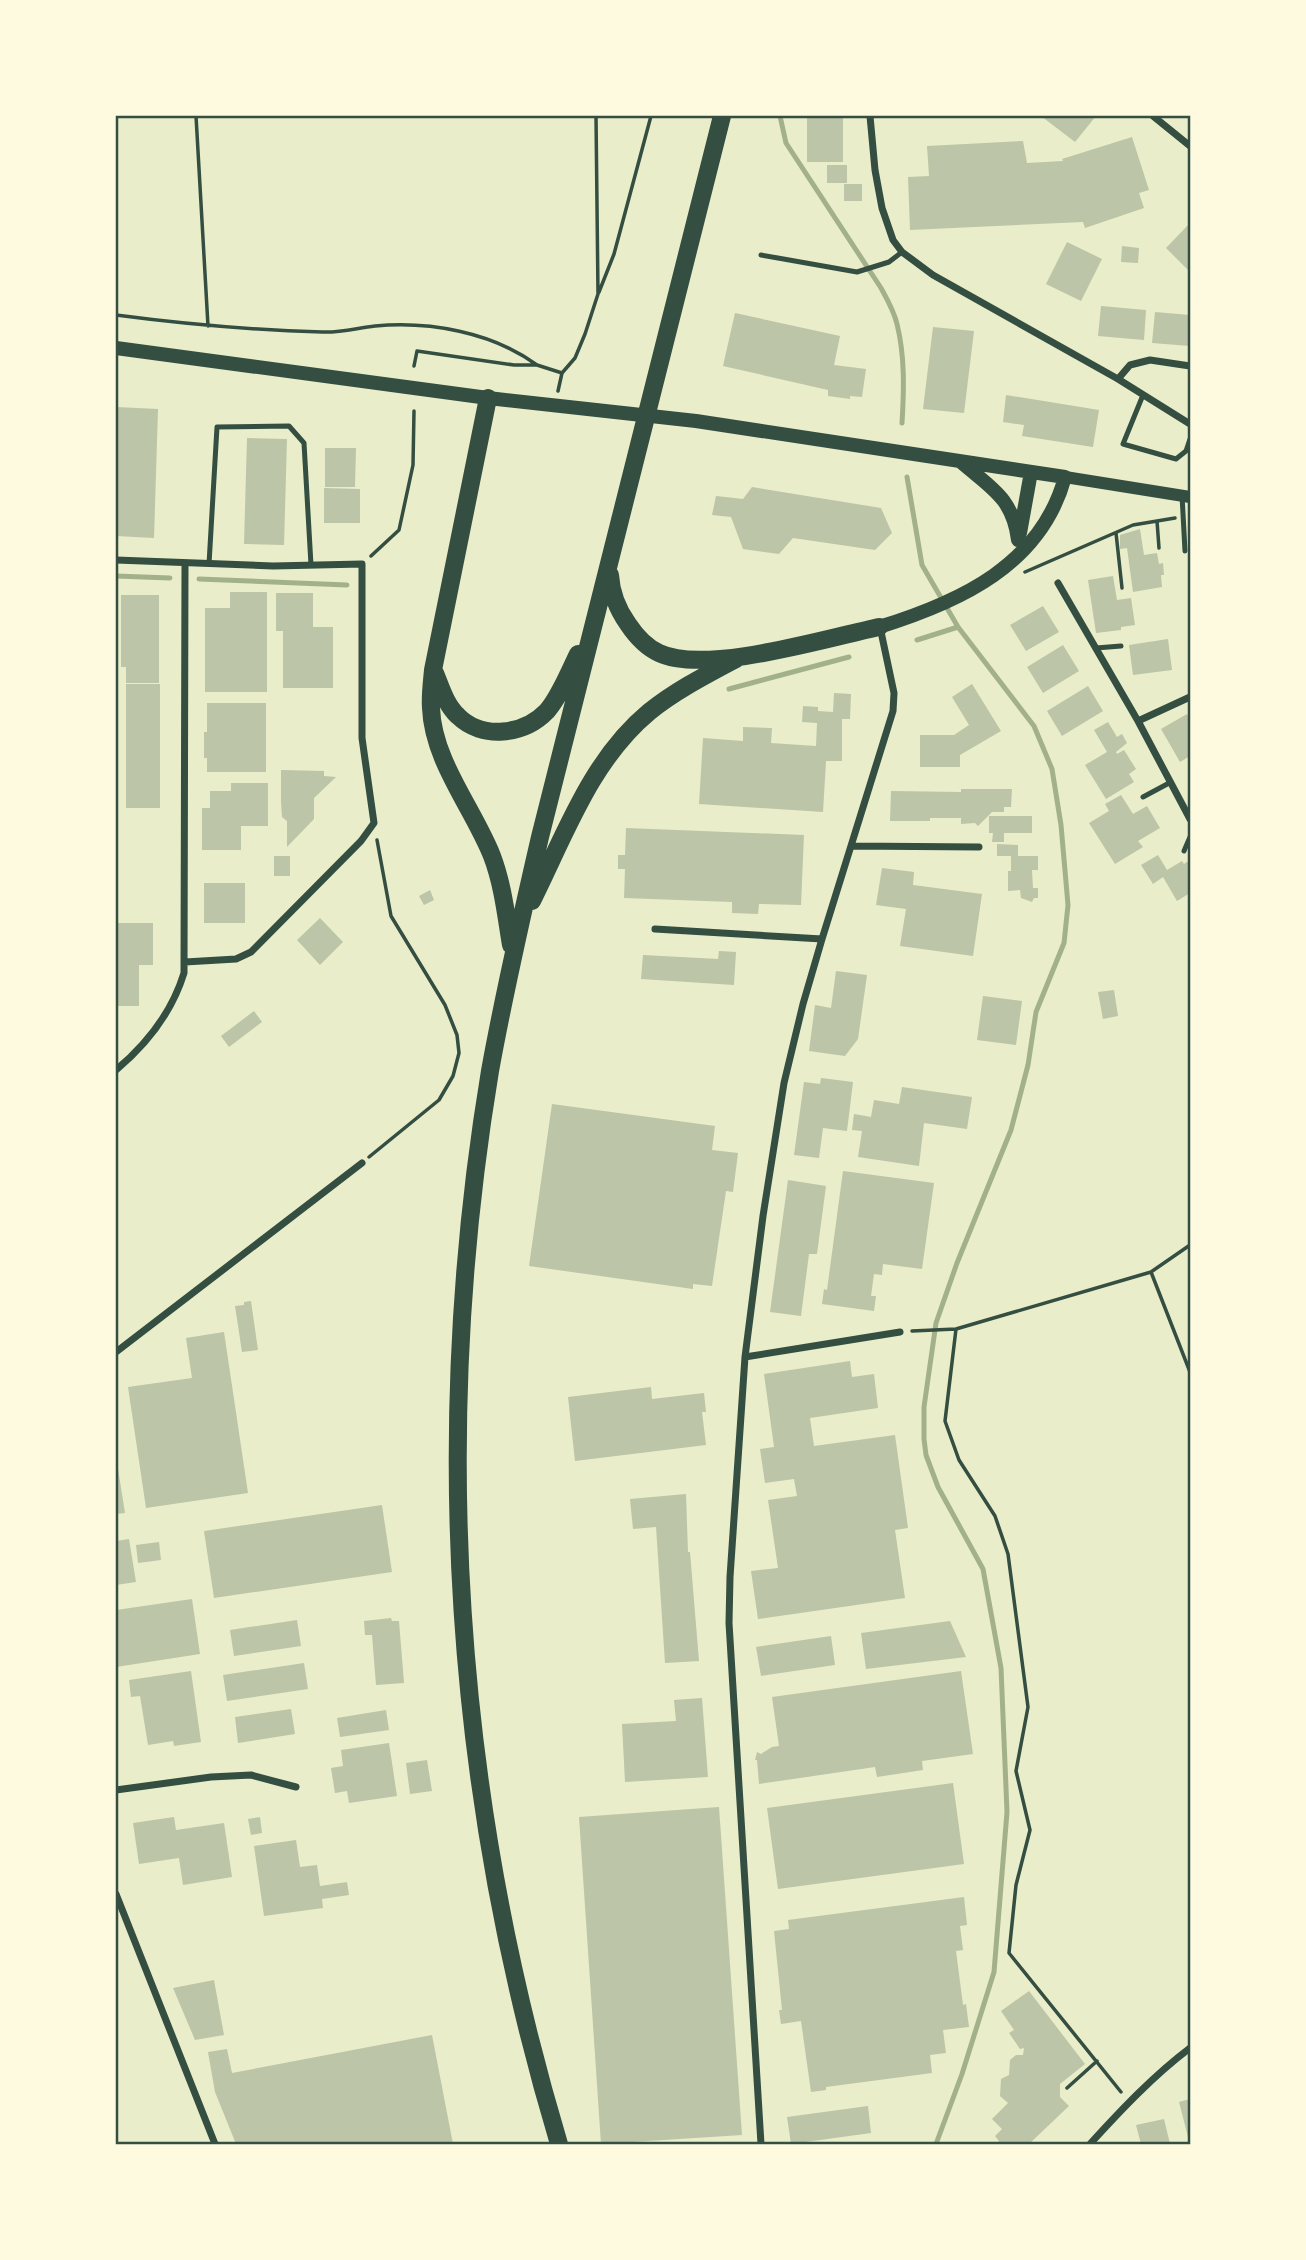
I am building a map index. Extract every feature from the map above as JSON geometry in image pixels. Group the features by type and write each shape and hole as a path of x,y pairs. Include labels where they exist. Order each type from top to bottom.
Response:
{"highway":[{"path":"559,2144 521,2011 487,1840 467,1689 459,1556 457,1436 466,1265 487,1095 512,956 722,116"},
{"path":"488,398 433,670 431,708 435,733 445,762 492,857 502,887 512,956"},
{"path":"610,561 614,595 622,616 637,638 660,654 690,660 736,659 880,627"},
{"path":"433,670 446,701 458,716 474,727 495,732 513,731 534,722 548,710 593,626"},
{"path":"519,928 571,820 608,755 649,712 676,693 736,659"}],"main road":[{"path":"116,348 488,398 696,421 1065,477 1058,502 1042,529 1018,556 970,590 926,611 880,627"},
{"path":"960,461 1011,509 1018,541"},
{"path":"1003,567 1018,541 1031,472"}],"street":[{"path":"870,116 883,208 893,240 902,253 933,275 1118,379 1191,424"},
{"path":"1153,116 1191,146"},
{"path":"1118,379 1130,365 1150,360 1191,366"},
{"path":"1065,477 1186,496"},
{"path":"116,559 209,564 362,564 362,738 374,823 353,850 251,952 236,959 185,962"},
{"path":"116,1070 154,1032 170,1007 182,982 185,962 185,563"},
{"path":"1058,583 1191,818"},
{"path":"761,2144 729,1623 745,1357 784,1083 822,939 893,711 894,693 880,627"},
{"path":"1138,721 1191,697"},
{"path":"851,846 979,847"},
{"path":"655,929 822,939"},
{"path":"116,1352 362,1163"},
{"path":"745,1357 900,1332"},
{"path":"116,1790 211,1777 251,1776 296,1787"},
{"path":"116,1894 215,2144"},
{"path":"1090,2144 1129,2102 1191,2048"}],"lane":[{"path":"761,255 857,272 890,262 902,253"},
{"path":"1143,394 1123,444 1175,459 1186,451 1191,439"},
{"path":"209,564 217,427 289,426 304,443 311,565"},
{"path":"1185,551 1182,517 1186,496"},
{"path":"1096,648 1121,646"},
{"path":"1143,797 1171,782"},
{"path":"1184,851 1191,837"}],"path":[{"path":"196,116 208,326"},
{"path":"596,116 598,294"},
{"path":"116,315 208,326 326,332 404,324 435,327 477,337 521,354 537,365 562,373 575,358 614,254 651,116"},
{"path":"414,366 417,351 514,365 537,365"},
{"path":"362,564 399,530 413,465 414,411"},
{"path":"1020,574 1133,525 1182,517"},
{"path":"1157,521 1159,548"},
{"path":"1115,533 1122,588"},
{"path":"362,1163 439,1100 453,1076 459,1053 457,1035 445,1004 391,916 374,823"},
{"path":"923,1331 956,1329 1151,1272 1191,1245"},
{"path":"1151,1272 1191,1372"},
{"path":"956,1329 945,1421 959,1460 995,1516 1008,1553 1028,1707 1016,1771 1030,1830 1016,1885 1009,1953 1129,2102"},
{"path":"1067,2088 1097,2062"}],"building":[{"path":"807,116 843,116 843,162 807,162"},
{"path":"1041,116 1096,116 1075,142"},
{"path":"1132,137 1149,190 1139,193 1144,208 1085,228 1083,222 910,230 908,177 929,176 927,146 1023,141 1027,163 1063,161 1062,159"},
{"path":"827,165 847,165 847,183 827,183"},
{"path":"844,184 862,184 862,201 844,201"},
{"path":"1190,223 1190,272 1166,248"},
{"path":"1067,242 1102,259 1081,301 1046,284"},
{"path":"1122,246 1139,248 1138,263 1121,262"},
{"path":"1101,306 1146,310 1144,340 1098,336"},
{"path":"1155,312 1190,315 1190,346 1152,343"},
{"path":"735,313 840,336 834,365 866,369 862,397 850,396 850,399 828,396 828,390 723,366"},
{"path":"933,327 974,331 964,413 923,409"},
{"path":"1006,395 1099,410 1093,447 1022,436 1024,425 1003,422"},
{"path":"116,407 158,409 154,538 116,536"},
{"path":"247,438 287,439 284,545 244,544"},
{"path":"325,448 356,448 355,487 325,487"},
{"path":"752,487 881,508 892,533 875,550 793,538 779,554 743,549 731,517 712,515 716,496 743,499"},
{"path":"324,488 360,489 360,523 324,523"},
{"path":"1140,529 1144,555 1157,553 1159,564 1163,563 1164,575 1161,575 1162,587 1133,592 1127,548 1120,549 1120,535"},
{"path":"1113,576 1117,600 1131,598 1135,625 1096,633 1088,580"},
{"path":"230,592 267,592 267,692 205,692 205,608 230,608"},
{"path":"276,593 313,593 313,627 333,627 333,688 283,688 283,631 276,631"},
{"path":"121,595 159,595 159,683 126,683 126,667 121,667"},
{"path":"1043,606 1059,632 1026,651 1010,625"},
{"path":"1168,639 1172,670 1133,675 1129,645"},
{"path":"1063,645 1079,671 1043,693 1027,667"},
{"path":"126,684 160,684 160,808 126,808"},
{"path":"972,684 1001,731 960,755 960,767 920,767 920,735 954,735 969,725 952,697"},
{"path":"1088,686 1103,711 1062,736 1047,711"},
{"path":"834,693 851,694 850,719 842,719 842,761 826,761 823,812 699,804 703,738 743,741 743,727 772,728 771,743 816,746 817,723 802,722 803,706 833,712"},
{"path":"207,703 266,703 266,772 207,772 204,732 207,732"},
{"path":"1187,714 1190,720 1190,756 1180,762 1161,729"},
{"path":"1108,722 1117,737 1122,734 1127,743 1117,754 1124,750 1136,769 1129,774 1134,782 1106,799 1085,765 1107,752 1094,730"},
{"path":"281,770 324,771 324,776 336,777 314,798 314,819 287,847 287,821 282,817"},
{"path":"231,783 268,783 268,826 241,826 241,850 202,850 202,808 210,808 210,791 231,791"},
{"path":"961,789 1012,789 1011,807 1004,807 1004,812 992,812 978,826 975,823 961,824 961,818 890,821 891,791 961,792"},
{"path":"1121,795 1133,814 1147,806 1160,828 1138,841 1143,847 1115,864 1089,823 1109,811 1105,804"},
{"path":"989,816 1032,816 1032,833 1004,833 1004,842 992,842"},
{"path":"626,828 804,835 801,905 759,904 758,914 732,913 732,902 624,898 625,869 618,869 618,855 625,855"},
{"path":"997,844 1018,845 1018,856 1038,856 1038,870 1032,870 1033,888 1038,888 1038,898 1034,898 1032,902 1021,898 1020,890 1008,891 1011,856 997,856"},
{"path":"1158,855 1167,870 1182,861 1184,864 1190,860 1190,893 1177,901 1163,877 1153,884 1141,865"},
{"path":"274,856 290,856 290,876 274,876"},
{"path":"882,868 914,872 913,885 982,894 973,956 900,946 906,909 876,905"},
{"path":"204,883 245,883 245,923 204,923"},
{"path":"430,890 434,900 424,905 419,896"},
{"path":"320,918 343,942 320,965 297,940"},
{"path":"116,923 153,923 153,965 139,965 139,1006 116,1006"},
{"path":"719,951 736,952 734,985 641,979 643,955 718,959"},
{"path":"836,971 867,975 858,1039 845,1056 809,1051 815,1005 831,1008"},
{"path":"1114,990 1118,1016 1103,1019 1098,992"},
{"path":"983,996 1022,1001 1016,1045 977,1040"},
{"path":"254,1011 262,1022 229,1047 221,1036"},
{"path":"821,1078 853,1082 847,1131 823,1128 819,1158 794,1155 804,1082 820,1084"},
{"path":"902,1087 972,1097 967,1129 924,1123 919,1166 858,1157 862,1131 852,1130 854,1114 871,1117 874,1100 899,1104"},
{"path":"552,1104 715,1126 712,1150 738,1153 733,1192 726,1191 712,1286 693,1284 693,1289 529,1266"},
{"path":"843,1171 934,1183 922,1269 883,1264 882,1275 874,1274 871,1296 876,1296 874,1311 822,1304 824,1289 827,1290"},
{"path":"788,1180 826,1186 817,1254 809,1254 801,1316 770,1312"},
{"path":"251,1301 258,1350 242,1352 235,1306"},
{"path":"224,1332 248,1493 146,1508 128,1387 192,1378 186,1338"},
{"path":"850,1361 852,1377 874,1374 878,1408 810,1418 814,1446 895,1435 908,1528 895,1530 905,1598 758,1619 751,1571 778,1568 768,1500 797,1496 794,1479 765,1483 760,1449 774,1447 764,1374"},
{"path":"651,1387 652,1399 704,1393 706,1412 702,1412 706,1445 575,1461 568,1397"},
{"path":"116,1456 125,1513 116,1514"},
{"path":"686,1494 688,1552 699,1661 665,1663 656,1527 633,1529 630,1499"},
{"path":"382,1505 392,1572 214,1598 204,1531"},
{"path":"129,1539 136,1582 116,1585 116,1541"},
{"path":"159,1542 161,1560 138,1563 136,1545"},
{"path":"192,1599 200,1654 116,1667 116,1610"},
{"path":"391,1618 392,1621 399,1621 404,1683 376,1685 372,1635 365,1635 364,1621"},
{"path":"297,1620 301,1646 234,1656 230,1630"},
{"path":"950,1621 966,1657 866,1669 861,1633"},
{"path":"831,1636 835,1665 761,1676 756,1647"},
{"path":"304,1663 308,1689 227,1701 223,1675"},
{"path":"191,1671 201,1742 174,1746 173,1741 148,1745 140,1696 131,1697 129,1680"},
{"path":"961,1671 973,1754 922,1761 923,1770 877,1777 875,1767 759,1784 755,1760 757,1752 761,1754 779,1746 772,1697"},
{"path":"702,1698 708,1777 625,1782 622,1724 676,1721 674,1700"},
{"path":"291,1709 295,1734 238,1743 235,1717"},
{"path":"386,1710 389,1730 340,1737 337,1718"},
{"path":"389,1743 397,1796 349,1803 347,1791 335,1793 331,1768 343,1766 341,1750"},
{"path":"427,1760 432,1791 410,1794 406,1763"},
{"path":"953,1783 964,1864 778,1889 767,1808"},
{"path":"719,1807 742,2135 601,2144 579,1817"},
{"path":"174,1817 176,1830 224,1823 232,1877 183,1885 179,1858 139,1864 133,1823"},
{"path":"260,1817 262,1833 251,1835 248,1819"},
{"path":"296,1840 300,1867 317,1865 320,1886 347,1882 349,1895 322,1899 323,1908 264,1916 254,1846"},
{"path":"964,1897 967,1925 960,1926 963,1950 956,1951 963,2005 966,2004 969,2027 943,2030 946,2053 930,2055 932,2073 826,2087 826,2090 811,2092 801,2021 781,2024 774,1931 789,1929 788,1920"},
{"path":"214,1980 224,2035 195,2040 173,1988"},
{"path":"1029,1991 1085,2064 1060,2084 1060,2097 1069,2106 1029,2144 996,2144 999,2141 995,2136 1002,2129 992,2119 1008,2103 1000,2096 1001,2079 1009,2075 1010,2060 1016,2055 1023,2055 1024,2048 1020,2049 1009,2033 1014,2030 1001,2011"},
{"path":"432,2035 453,2144 236,2144 215,2092 208,2052 227,2049 232,2073"},
{"path":"1190,2099 1190,2137 1188,2137 1179,2102"},
{"path":"868,2106 871,2133 791,2144 787,2117"},
{"path":"1164,2119 1170,2144 1141,2144 1136,2125"}],"waterway":[{"path":"780,116 786,143 881,288 894,314 903,361 902,423"},
{"path":"907,477 922,565 958,627 1034,726 1052,769 1061,825 1068,905 1064,943 1036,1012 1028,1065 1011,1130 957,1263 936,1323 924,1407 926,1455 938,1487 983,1569 1001,1668 1007,1812 994,1972 962,2074 936,2144"},
{"path":"116,576 170,578"},
{"path":"199,579 347,585"},
{"path":"917,640 958,627"},
{"path":"729,689 849,657"}]}
